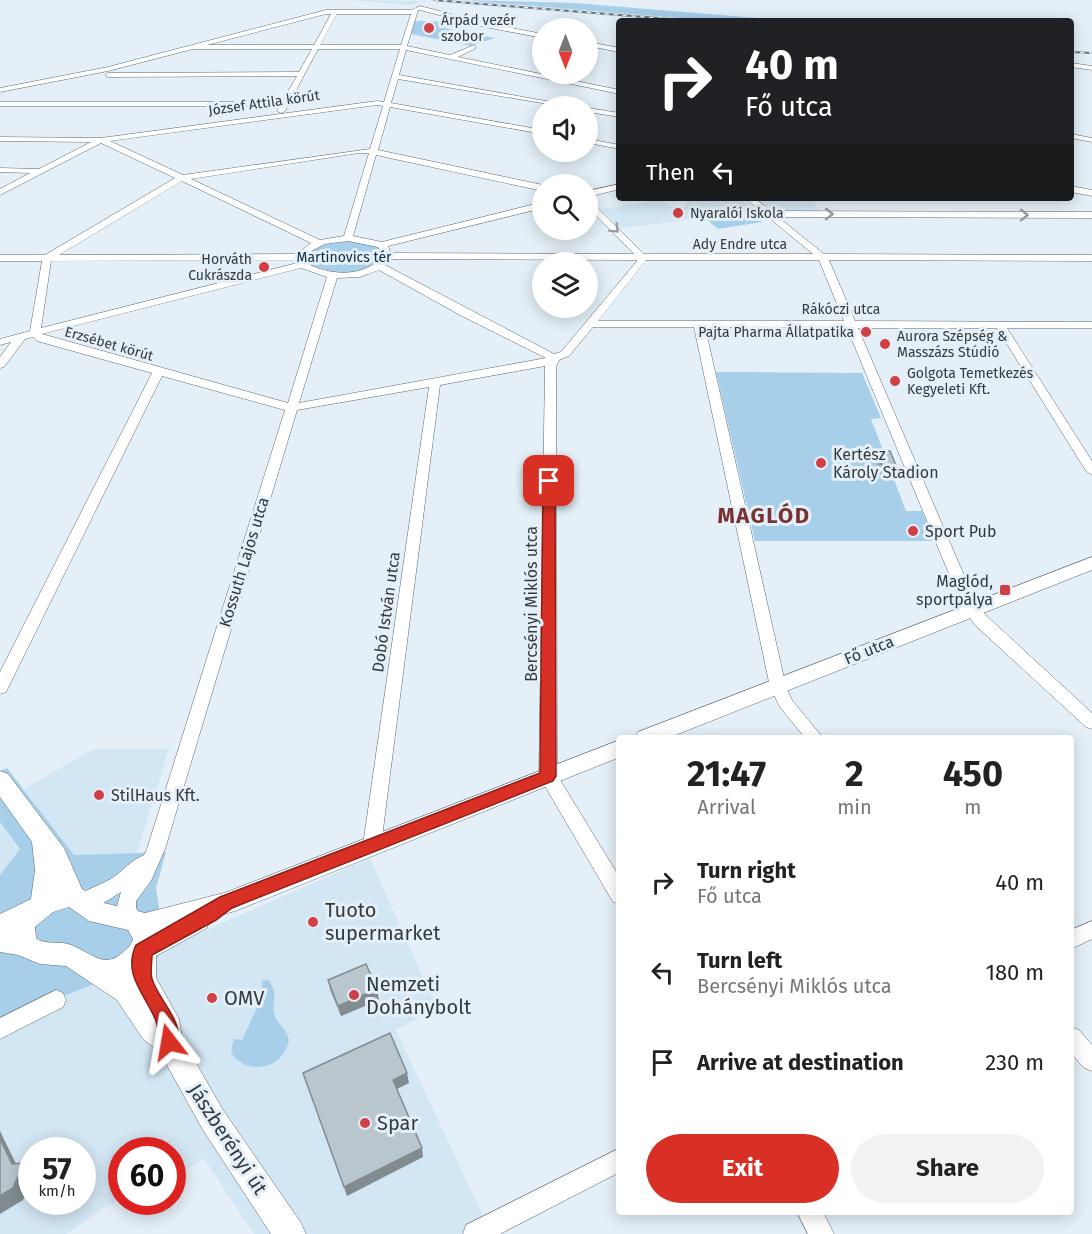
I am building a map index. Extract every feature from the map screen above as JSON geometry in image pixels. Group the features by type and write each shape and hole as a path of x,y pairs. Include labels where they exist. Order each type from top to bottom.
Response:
{"main road":[{"name":"Fő utca","path":"654,735 1092,563"},
{"path":"0,925 20,919 58,897 79,899 140,932 210,914 226,903 616,750"},
{"path":"0,780 55,855 79,899"},
{"path":"26,944 23,928 38,908 47,870 44,843"},
{"path":"100,973 110,973 126,967 140,932"},
{"name":"Jászberényi út","path":"140,932 142,980 165,1019 169,1042 213,1120 290,1234"},
{"name":"Jászberényi út","path":"0,942 26,944 32,950 41,953 59,953 74,957 88,968 123,987 152,1030 169,1042"}],"street":[{"path":"0,90 84,74 326,12 412,12 420,8 485,25 532,34"},
{"path":"281,115 300,74 335,12"},
{"path":"348,238 412,12"},
{"path":"193,46 402,47 616,91"},
{"path":"598,46 616,49"},
{"path":"451,57 474,47"},
{"path":"1074,65 1092,68"},
{"path":"84,74 300,74"},
{"path":"394,76 532,100"},
{"name":"József Attila körút","path":"0,192 101,140 281,115 385,103 532,130"},
{"path":"0,105 285,104"},
{"path":"598,112 616,114"},
{"path":"1074,137 1092,140"},
{"path":"0,139 101,140 319,243"},
{"path":"598,143 616,146"},
{"path":"47,258 182,178 371,151 532,186"},
{"path":"0,170 40,171"},
{"path":"598,192 616,187"},
{"path":"1074,190 1092,194"},
{"path":"753,201 823,258 971,610 980,621 1092,723"},
{"path":"0,342 301,261 310,247 319,243 348,238 381,245 532,208"},
{"path":"379,266 464,313 549,355 554,361 565,354 641,265 642,257 598,212"},
{"path":"770,214 1092,215"},
{"path":"0,258 301,261 309,270 333,275 358,273 379,266 388,256 381,245"},
{"name":"Ady Endre utca","path":"388,256 1091,259"},
{"path":"35,333 47,258"},
{"name":"Kossuth Lajos utca","path":"140,932 126,910 127,899 144,875 156,849 333,275"},
{"name":"Rákóczi utca","path":"589,324 1092,325"},
{"path":"699,324 778,687 786,703 813,735"},
{"path":"1000,325 1092,471"},
{"name":"Erzsébet körút","path":"35,333 41,339 291,408 554,361"},
{"path":"0,365 21,337"},
{"name":"Bercsényi Miklós utca","path":"548,776 550,367 554,361"},
{"path":"0,688 158,373"},
{"name":"Dobó István utca","path":"372,845 435,383"},
{"path":"548,776 616,889"},
{"name":"Kossuth Lajos utca","path":"79,899 135,872 156,849"},
{"path":"1074,939 1092,930"},
{"path":"0,1029 56,1000"},
{"path":"1074,1040 1092,1061"},
{"path":"475,1234 616,1161"},
{"path":"811,1215 822,1234"}],"shaded area":[{"path":"351,0 425,1 410,5"},
{"path":"426,1 491,2 680,18 638,18"},
{"name":"Nyaralói Iskola","path":"653,201 662,201 676,208 685,207 688,201 744,201 758,212 620,228 601,209"},
{"path":"759,201 814,201 819,212 773,212"},
{"path":"94,749 169,749 137,853 74,855 24,789"},
{"path":"0,822 20,849 0,875"},
{"path":"370,858 436,1007 396,1030 482,1214 487,1234 254,1234 204,1158 186,1170 186,1137 108,1137 108,1205 96,1213 96,1137 18,1137 18,1215 94,1215 66,1234 0,1234 0,1021"}],"green space":[{"path":"462,0 574,3 756,18 680,18"},
{"path":"415,21 460,22 444,28 495,38 471,46 411,34"},
{"path":"751,213 762,222 718,229 707,220"},
{"name":"Martinovics tér","path":"355,240 381,248 384,256 366,269 346,273 306,263 305,257 321,245"},
{"path":"716,372 862,373 881,418 871,419 906,511 922,511 934,541 755,541"},
{"path":"7,768 74,855 166,852 156,888 165,948 155,960 0,1021 0,875 20,849 0,822 0,771"},
{"path":"269,980 274,991 275,1016 289,1040 284,1053 278,1060 261,1067 253,1067 244,1064 231,1052 234,1039 242,1040 262,997 262,981"}],"building":[{"path":"876,451 890,451 897,468 883,468"},
{"name":"Nemzeti Dohánybolt","path":"366,964 377,989 338,1006 328,980"},
{"name":"Spar","path":"390,1033 407,1073 393,1080 422,1148 344,1187 303,1073"},
{"path":"0,1139 12,1164 18,1164 18,1177 13,1188 0,1196"}],"waterway":[{"path":"433,259 439,259"}],"railway":[{"path":"434,0 657,18"},
{"path":"1074,52 1092,53"}],"place":[{"name":"Árpád vezér szobor","path":"429,28"},
{"name":"Nyaralói Iskola","path":"678,213"},
{"name":"Horváth Cukrászda","path":"264,267"},
{"name":"Pajta Pharma Állatpatika","path":"866,332"},
{"name":"Aurora Szépség & Masszázs Stúdió","path":"885,344"},
{"name":"Golgota Temetkezés Kegyeleti Kft.","path":"895,381"},
{"name":"Kertész Károly Stadion","path":"821,463"},
{"name":"Sport Pub","path":"913,531"},
{"name":"Maglód, sportpálya","path":"1005,590"},
{"name":"StilHaus Kft.","path":"99,795"},
{"name":"Tuoto supermarket","path":"313,922"},
{"name":"Nemzeti Dohánybolt","path":"354,995"},
{"name":"OMV","path":"212,998"},
{"name":"Spar","path":"365,1123"}],"district":[{"name":"MAGLÓD","path":"764,515"}],"route":[{"path":"169,1042 165,1019 142,980 143,951 226,903 548,776 549,481"}]}
